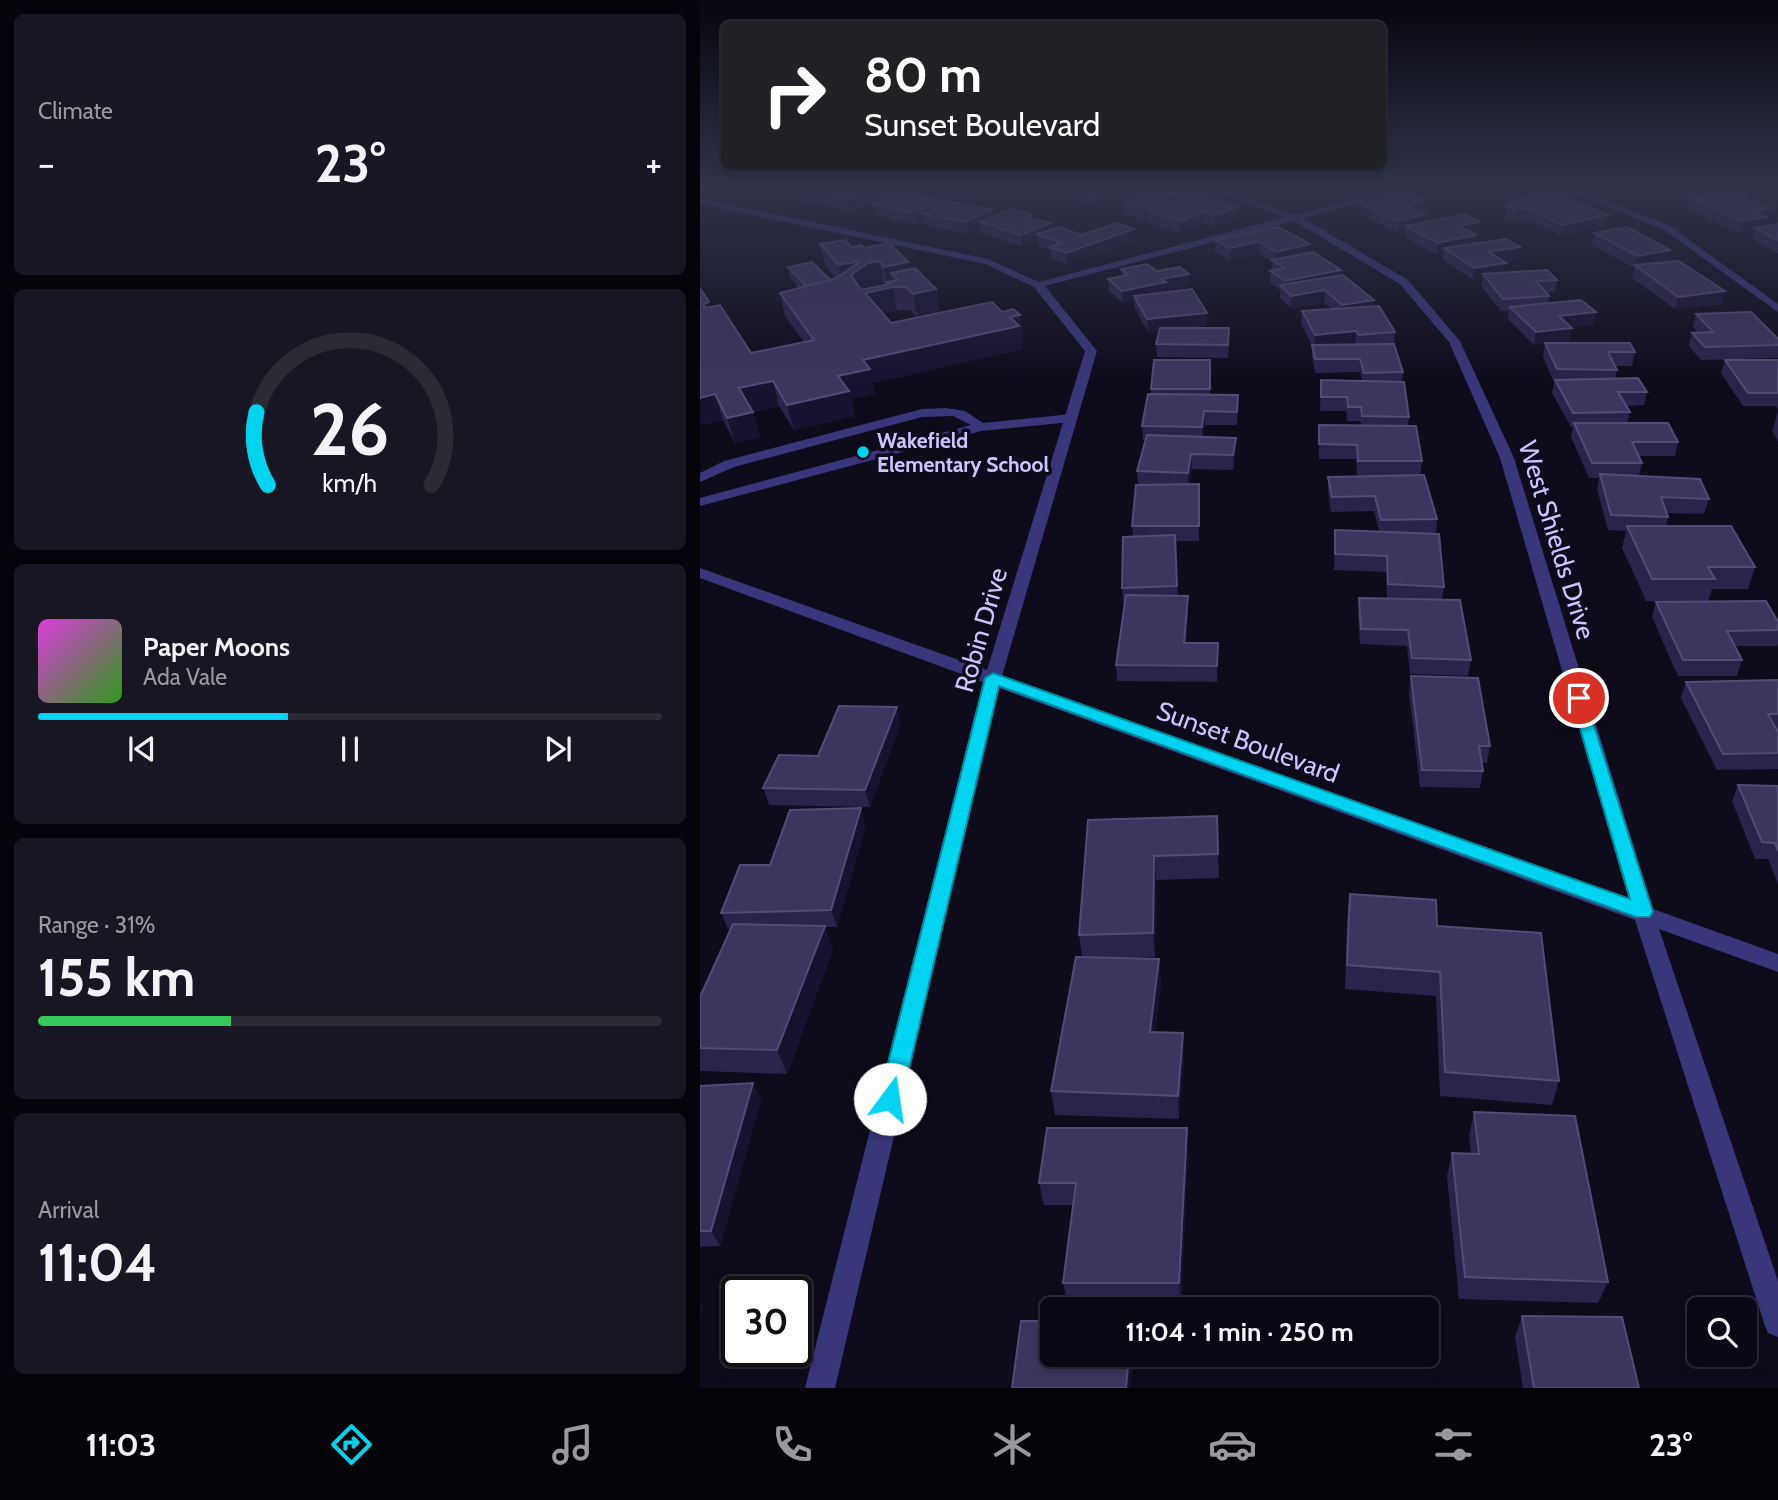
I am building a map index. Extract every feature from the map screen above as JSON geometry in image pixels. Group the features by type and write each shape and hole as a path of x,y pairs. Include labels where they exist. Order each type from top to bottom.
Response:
{"street":[{"name":"Robin Drive","path":"820,1388 993,678 1091,351 1038,285 988,262 940,252"},
{"path":"1038,285 1166,252"},
{"name":"West Shields Drive","path":"1353,252 1404,282 1454,341 1507,457 1643,912 1778,1323"},
{"path":"1700,252 1778,309"},
{"path":"700,478 729,464 922,413 949,410 972,418 980,427"},
{"path":"700,502 980,427 1071,418"},
{"name":"Sunset Boulevard","path":"700,573 1778,963"}],"building":[{"path":"827,252 898,252 908,262 884,267 879,261 868,263 851,275 861,290 890,284 887,282 898,280 891,273 915,268 936,289 913,294 906,287 893,287 865,293 891,323 992,302 1002,312 1013,309 1020,315 1010,317 1019,326 863,360 870,369 838,376 849,391 787,405 773,381 739,388 753,412 727,418 715,394 700,398 700,288 709,302 703,304 706,308 720,305 751,353 814,340 780,293 836,278 861,261 839,265"},
{"path":"1313,252 1341,270 1285,281 1270,271 1285,268 1272,260"},
{"path":"1450,252 1490,252 1506,263 1474,268"},
{"path":"1629,252 1660,252 1637,256"},
{"path":"1679,261 1725,291 1678,297 1635,265"},
{"path":"812,262 830,280 806,286 788,267"},
{"path":"1147,264 1157,271 1180,267 1189,274 1122,291 1108,279 1128,275 1121,269"},
{"path":"1547,270 1557,280 1536,281 1549,296 1503,299 1483,274"},
{"path":"1343,275 1374,300 1342,305 1325,290 1291,296 1280,285"},
{"path":"1192,289 1207,313 1147,319 1134,296"},
{"path":"1581,300 1596,312 1559,316 1572,328 1536,332 1510,307"},
{"path":"1379,306 1395,332 1359,335 1356,331 1315,335 1302,311"},
{"path":"1751,312 1778,339 1778,345 1705,347 1692,333 1713,332 1696,314"},
{"path":"1160,328 1229,328 1228,345 1156,344"},
{"path":"1545,343 1630,343 1635,352 1608,352 1617,370 1557,369"},
{"path":"1394,344 1403,372 1364,373 1360,359 1315,359 1312,345"},
{"path":"1154,360 1210,360 1210,389 1151,389"},
{"path":"1725,360 1778,360 1778,393 1748,393"},
{"path":"1638,378 1647,392 1618,392 1630,412 1573,413 1555,380"},
{"path":"1321,380 1404,382 1409,417 1362,416 1361,407 1348,407 1347,397 1321,397"},
{"path":"1148,394 1238,395 1237,412 1204,411 1202,427 1142,426"},
{"path":"1574,423 1668,423 1678,442 1632,442 1642,463 1592,463"},
{"path":"1319,425 1416,426 1422,461 1358,461 1357,445 1319,444"},
{"path":"1147,435 1236,438 1233,455 1191,454 1188,473 1137,471"},
{"path":"1600,474 1700,479 1709,499 1661,497 1668,517 1611,515"},
{"path":"1424,475 1437,519 1381,520 1375,496 1332,497 1328,477"},
{"path":"1199,484 1199,526 1132,526 1136,485"},
{"path":"1627,526 1731,526 1755,567 1708,567 1715,579 1652,579"},
{"path":"1335,530 1439,534 1444,587 1388,584 1387,556 1335,554"},
{"path":"1175,535 1177,586 1122,588 1123,537"},
{"path":"1126,595 1188,596 1184,643 1218,643 1217,666 1116,665"},
{"path":"1359,598 1460,600 1471,660 1412,658 1408,630 1361,629"},
{"path":"1766,601 1778,622 1778,630 1727,631 1742,660 1683,660 1656,602"},
{"path":"1411,676 1478,678 1490,746 1479,746 1483,771 1422,770"},
{"path":"1778,680 1778,714 1768,714 1778,732 1778,753 1723,754 1686,682"},
{"path":"839,706 897,707 865,790 763,788 779,755 818,756"},
{"path":"1738,785 1778,786 1778,851 1775,843 1762,842"},
{"path":"861,808 831,910 721,913 740,865 770,865 790,810"},
{"path":"1217,816 1218,854 1154,856 1153,933 1079,935 1088,820"},
{"path":"1350,894 1436,900 1437,926 1541,933 1559,1081 1445,1072 1440,972 1347,965"},
{"path":"733,924 825,926 777,1050 700,1048 700,997"},
{"path":"1076,957 1159,959 1150,1032 1183,1033 1178,1096 1051,1091"},
{"path":"753,1083 711,1231 700,1231 700,1086"},
{"path":"1474,1112 1575,1116 1608,1282 1465,1277 1452,1153 1479,1154"},
{"path":"1047,1128 1187,1128 1179,1283 1063,1283 1076,1183 1039,1183"},
{"path":"1522,1316 1622,1317 1639,1388 1534,1388"},
{"path":"1021,1321 1040,1321 1040,1367 1128,1367 1126,1388 1012,1388"}],"place":[{"name":"Wakefield Elementary School","path":"863,452"}],"route":[{"path":"890,1099 993,678 1643,912 1579,698"}]}
